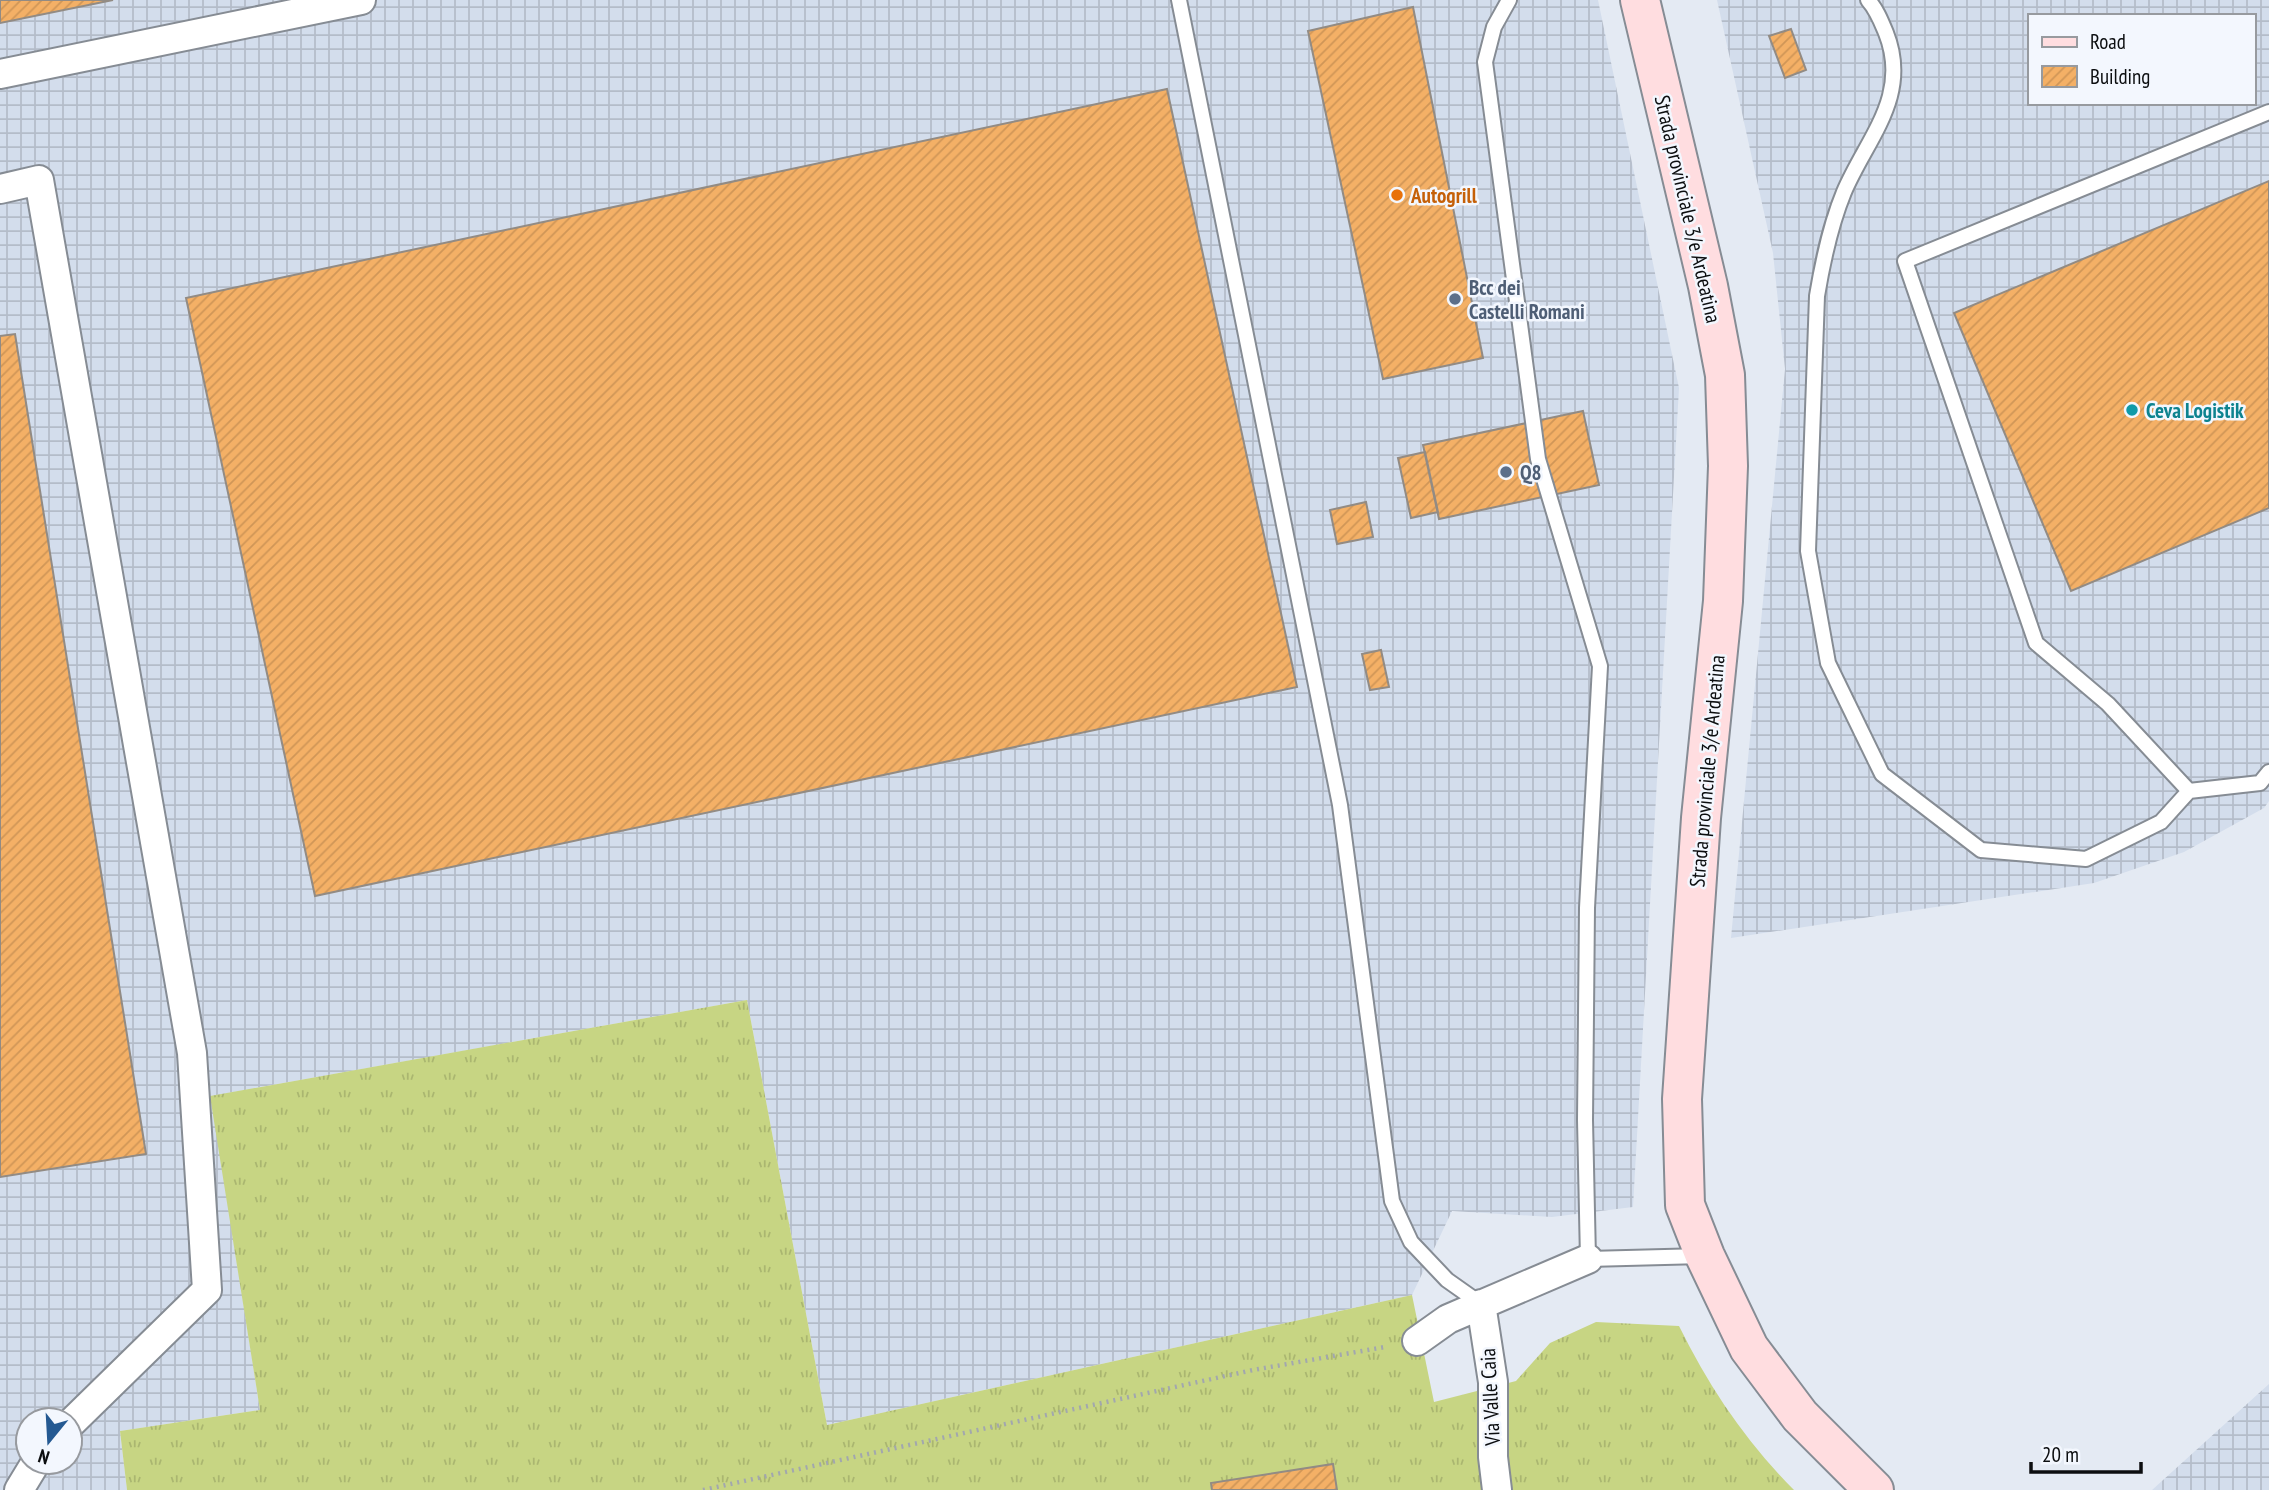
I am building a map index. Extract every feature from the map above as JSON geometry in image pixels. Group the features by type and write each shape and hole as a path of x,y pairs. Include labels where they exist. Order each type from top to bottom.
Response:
{"main road":[{"name":"Strada provinciale 3/e Ardeatina","path":"1640,0 1707,286 1725,375 1728,466 1723,601 1701,818 1682,1099 1685,1205 1705,1256 1749,1348 1800,1416 1874,1490"}],"street":[{"path":"0,74 362,0"},
{"path":"0,189 39,180 192,1053 207,1290 84,1410"},
{"path":"1417,1341 1448,1319 1588,1259"},
{"name":"Via Valle Caia","path":"1481,1304 1493,1381 1493,1457 1497,1490"}],"lane":[{"path":"1180,0 1340,805 1392,1201 1411,1242 1447,1280 1481,1304"},
{"path":"1509,0 1494,27 1485,62 1536,445 1600,666 1587,908 1585,1121 1588,1259 1705,1256"},
{"path":"1868,0 1876,9 1891,45 1894,87 1882,124 1846,189 1833,220 1817,296 1808,551 1828,663 1882,774 1980,850 2086,859 2161,822 2189,791 2260,783 2269,772"},
{"path":"2189,791 2108,704 2036,643 1905,261 2269,113"}],"path":[{"path":"703,1490 1253,1370 1417,1341"}],"shaded area":[{"path":"0,0 1598,0 1679,388 1633,1207 1552,1217 1452,1211 1412,1295 827,1425 747,1000 211,1096 260,1410 120,1431 127,1490 0,1490"},
{"path":"1717,0 2269,0 2269,801 2264,808 2184,852 2094,883 1731,938 1785,369 1773,253"},
{"path":"2269,1384 2269,1490 2152,1490"}],"green space":[{"path":"747,1000 827,1425 1412,1295 1434,1402 1516,1381 1550,1343 1596,1322 1679,1326 1703,1371 1744,1433 1794,1490 127,1490 120,1431 260,1410 210,1096"}],"building":[{"path":"0,0 113,0 0,23"},
{"name":"Autogrill","path":"1413,7 1483,358 1383,379 1308,31"},
{"path":"1791,29 1806,70 1785,78 1769,36"},
{"path":"1167,89 1297,687 315,896 186,298"},
{"name":"Ceva Logistik","path":"2269,181 2269,508 2071,591 1954,313"},
{"path":"15,334 146,1154 0,1177 0,336"},
{"path":"1583,411 1599,485 1439,519 1423,445"},
{"path":"1425,452 1438,512 1411,518 1398,458"},
{"path":"1366,502 1373,537 1337,544 1330,510"},
{"path":"1381,650 1389,687 1370,690 1362,654"},
{"path":"1333,1464 1337,1490 1212,1490 1211,1483"}],"place":[{"name":"Autogrill","path":"1397,195"},
{"name":"Bcc dei Castelli Romani","path":"1455,299"},
{"name":"Ceva Logistik","path":"2132,410"},
{"name":"Q8","path":"1506,472"}]}
